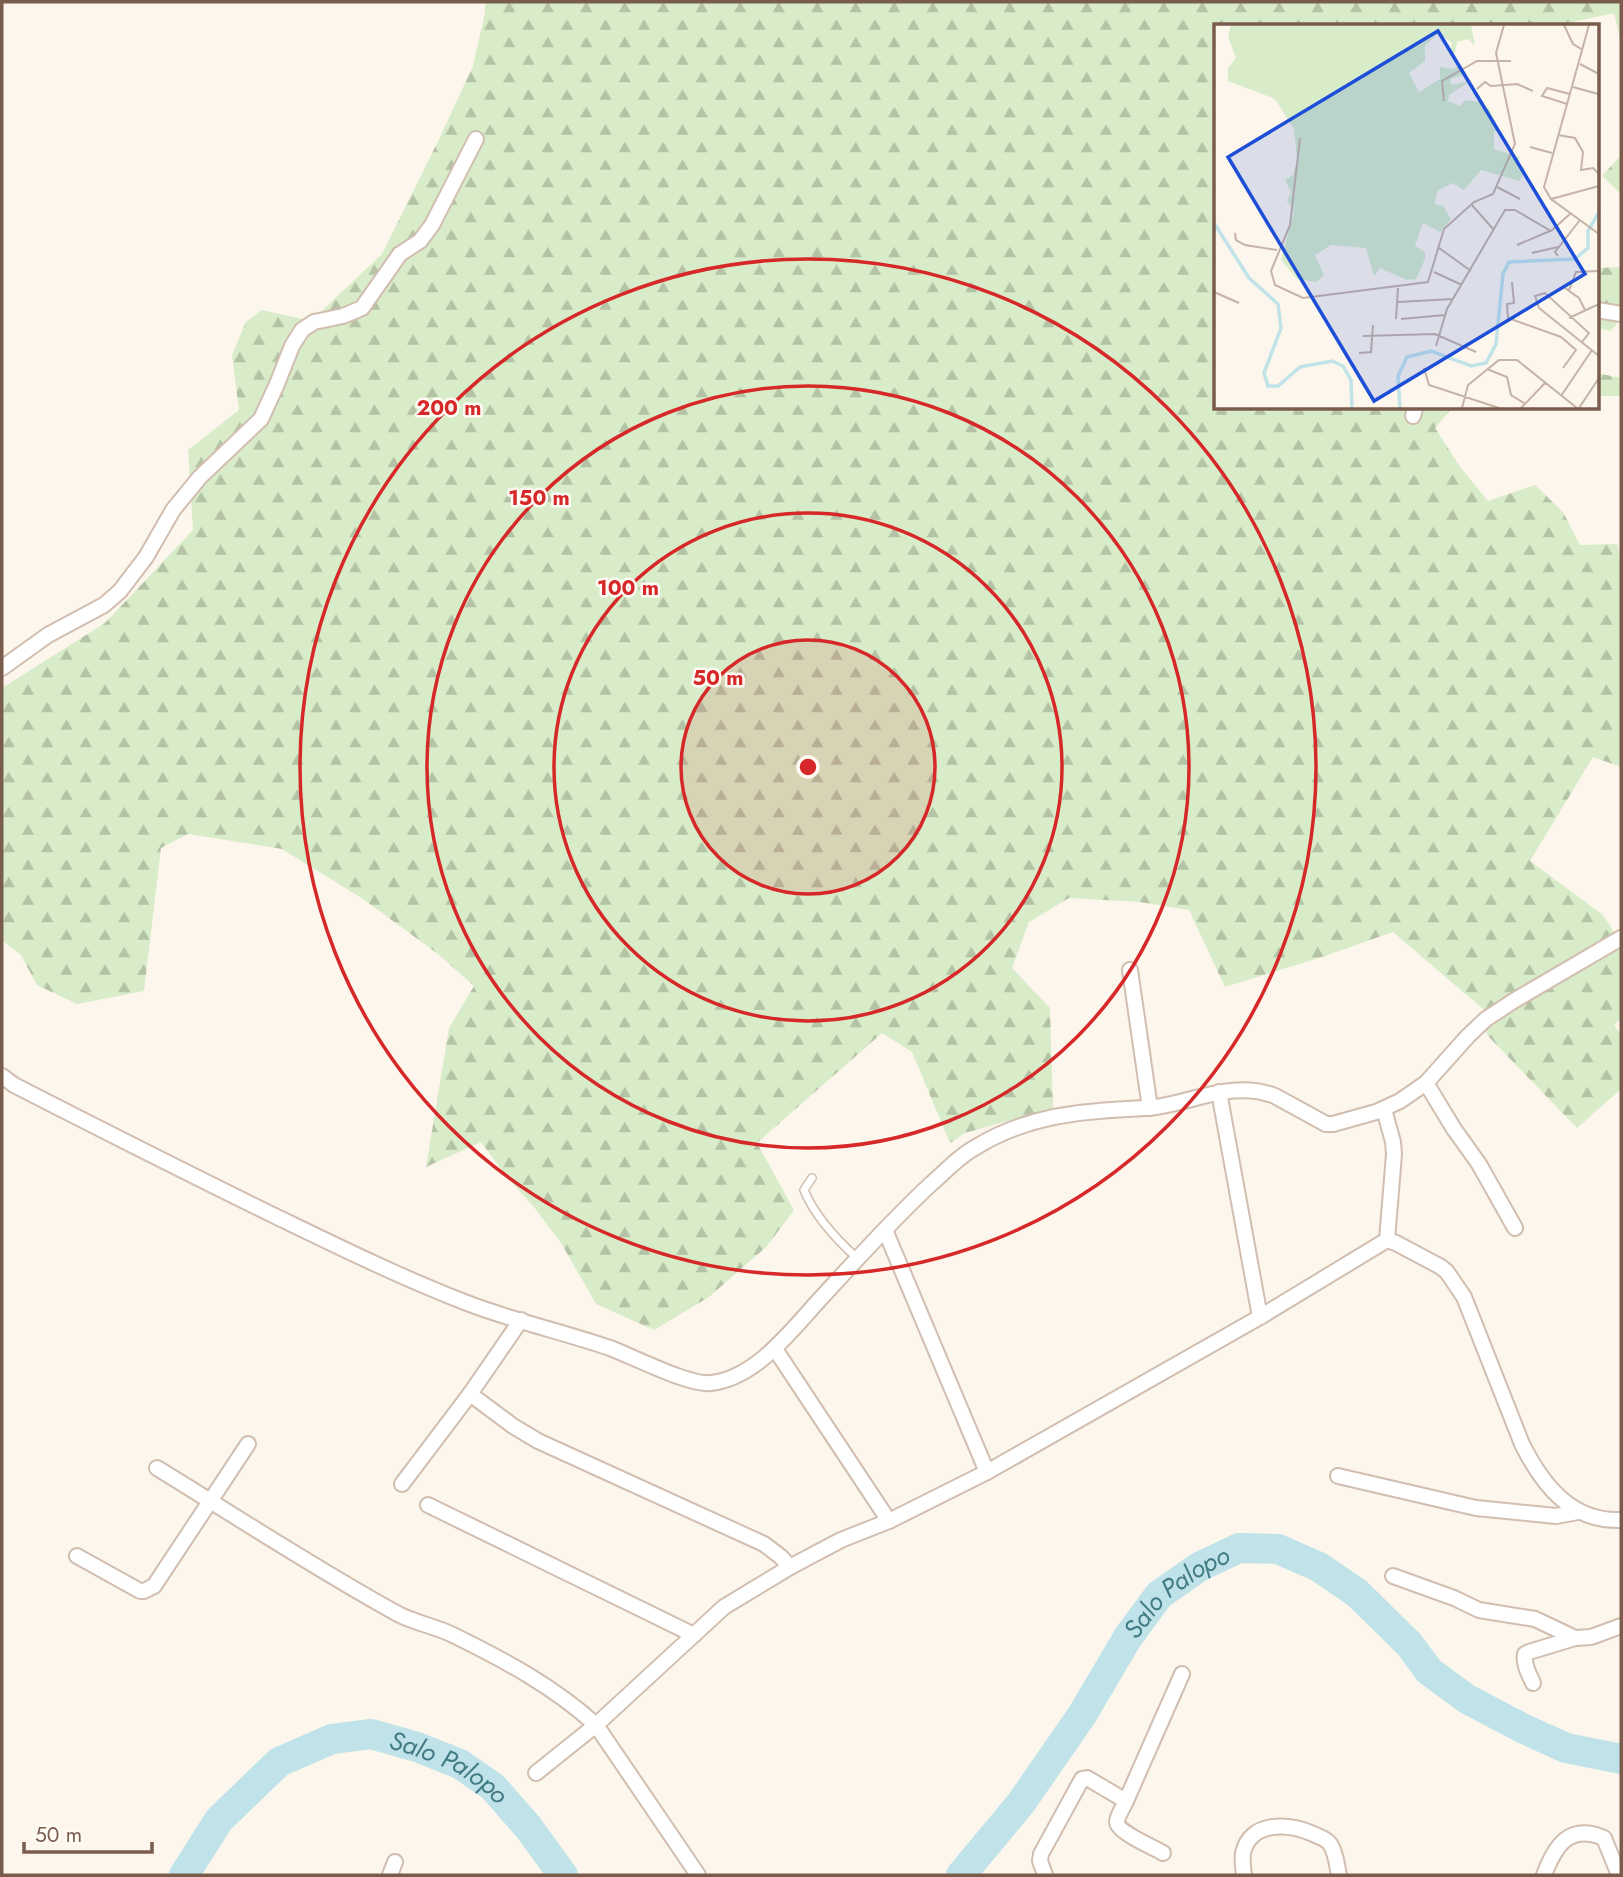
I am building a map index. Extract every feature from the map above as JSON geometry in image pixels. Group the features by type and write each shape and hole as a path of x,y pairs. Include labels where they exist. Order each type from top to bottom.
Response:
{"street":[{"path":"2,668 48,635 104,605 120,592 146,557 173,510 200,477 261,419 292,346 302,330 314,322 343,316 362,308 400,254 419,241 432,225 476,139"},
{"path":"1598,310 1621,314"},
{"path":"2,1076 146,1153 320,1238 463,1301 613,1349 686,1379 713,1383 740,1373 775,1349 918,1196 962,1157 1002,1133 1042,1119 1096,1111 1150,1108 1240,1089 1266,1093 1329,1124 1384,1109 1426,1083 1468,1035 1486,1019 1621,938"},
{"path":"1130,970 1150,1108"},
{"path":"1426,1083 1479,1164 1514,1228"},
{"path":"1219,1092 1260,1317"},
{"path":"1384,1109 1394,1154 1387,1240"},
{"path":"885,1230 987,1472"},
{"path":"536,1773 596,1725 724,1607 841,1540 890,1521 987,1472 1260,1317 1387,1240 1441,1267 1464,1297 1522,1444 1544,1479 1577,1512 1601,1520 1621,1520"},
{"path":"402,1484 470,1394 521,1320"},
{"path":"775,1349 890,1521"},
{"path":"470,1394 538,1441 764,1544 790,1567"},
{"path":"77,1556 140,1591 148,1590 154,1586 248,1444"},
{"path":"157,1468 407,1619 451,1634 519,1668 566,1699 596,1725 698,1875"},
{"path":"1338,1476 1476,1508 1556,1517 1577,1512"},
{"path":"428,1505 694,1635"},
{"path":"1393,1576 1454,1598 1473,1608 1535,1619 1575,1638"},
{"path":"1533,1683 1526,1667 1525,1654 1575,1638 1591,1637 1621,1626"},
{"path":"1163,1853 1124,1832 1118,1826 1117,1820 1182,1674"},
{"path":"1045,1875 1040,1861 1041,1854 1082,1779 1087,1778 1126,1801"},
{"path":"1244,1875 1243,1852 1254,1834 1267,1828 1288,1826 1327,1840 1339,1875"},
{"path":"1544,1875 1556,1849 1577,1833 1592,1833 1604,1838 1619,1875"}],"lane":[{"path":"812,1178 804,1190 808,1201 833,1235 858,1259"}],"green space":[{"path":"485,2 1621,2 1621,43 1614,13 1563,24 1214,24 1214,410 1450,410 1435,428 1461,468 1488,501 1535,485 1563,512 1580,545 1617,544 1621,562 1621,767 1593,757 1530,861 1603,915 1621,943 1621,1018 1614,1025 1621,1035 1621,1089 1577,1128 1487,1035 1483,1009 1393,932 1225,987 1189,910 1140,902 1069,898 1029,922 1012,968 1050,1008 1053,1108 965,1133 950,1143 912,1052 882,1033 757,1143 794,1210 767,1246 709,1297 654,1330 596,1304 561,1243 481,1142 426,1167 449,1028 474,986 438,954 363,899 282,849 188,834 161,848 144,991 77,1004 37,985 21,955 2,940 2,688 105,623 193,530 188,450 239,410 232,355 246,322 262,310 311,321 382,254 473,66"},
{"path":"1621,155 1621,194 1602,176"},
{"path":"1621,267 1621,318 1611,331 1598,328 1598,268"},
{"path":"1598,373 1621,378 1621,396 1598,396"}],"waterway":[{"name":"Salo Palopo","path":"961,1875 1021,1803 1082,1715 1128,1637 1159,1595 1199,1567 1239,1548 1278,1549 1319,1567 1357,1593 1409,1644 1429,1671 1467,1699 1566,1748 1621,1759"},
{"name":"Salo Palopo","path":"184,1875 219,1820 279,1762 332,1739 371,1734 417,1747 460,1764 493,1787 528,1827 563,1875"}]}
